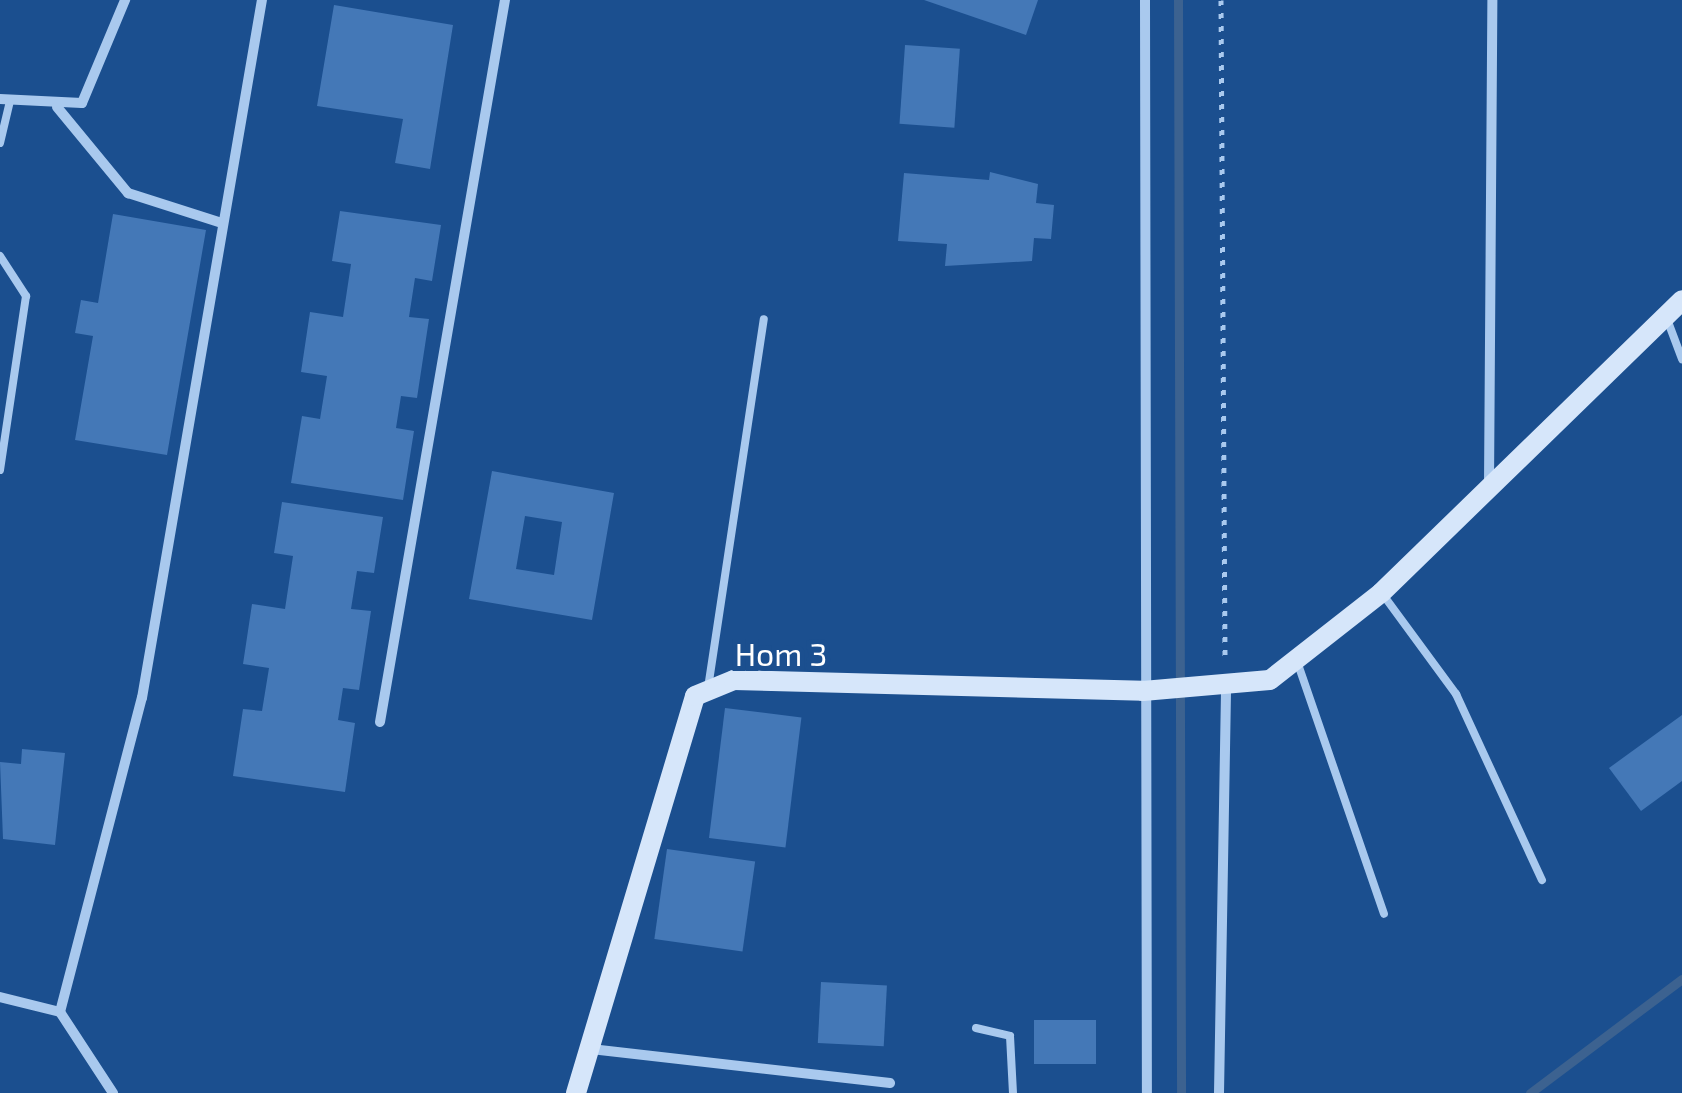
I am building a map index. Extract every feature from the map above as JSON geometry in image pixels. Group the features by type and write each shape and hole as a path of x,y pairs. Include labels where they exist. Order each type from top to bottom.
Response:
{"street":[{"path":"5,100 56,108 82,103 96,82 124,0"},
{"path":"60,1012 142,698 219,222 262,0"},
{"path":"380,722 505,0"},
{"path":"1145,0 1150,690 1146,1093"},
{"path":"1489,485 1492,0"},
{"path":"56,108 128,192 219,222"},
{"path":"1299,666 1381,593 1682,300"},
{"name":"Hom 3","path":"576,1093 655,804 689,707 708,688 734,680 1150,690 1221,688 1299,666"},
{"path":"1219,1093 1221,688"},
{"path":"0,998 60,1012 114,1093"},
{"path":"591,1049 890,1083"}],"lane":[{"path":"0,143 5,100"},
{"path":"0,256 26,296 0,470"},
{"path":"1666,314 1682,359"},
{"path":"708,688 764,319"},
{"path":"1381,593 1456,694 1542,880"},
{"path":"1299,666 1384,914"},
{"path":"976,1028 1010,1036 1013,1093"}],"path":[{"path":"1221,0 1221,688"}],"building":[{"path":"924,0 1038,0 1026,35"},
{"path":"334,5 453,25 430,169 395,163 403,119 317,106"},
{"path":"905,45 960,49 954,128 899,124"},
{"path":"990,172 1038,184 1036,203 1054,205 1051,239 1034,238 1032,261 945,266 947,244 898,241 904,173 989,180"},
{"path":"340,211 441,225 432,281 415,278 409,317 429,319 417,398 401,396 396,428 414,431 403,500 291,483 302,416 320,419 327,376 301,372 310,312 343,317 351,264 332,261"},
{"path":"113,214 206,230 167,455 75,440 93,336 75,333 81,300 98,303"},
{"path":"492,471 614,493 592,620 469,599","holes":["525,516 562,522 554,575 516,569"]},
{"path":"282,502 383,517 374,573 357,571 351,609 371,611 359,690 343,688 338,720 355,723 345,792 233,776 243,709 262,711 269,668 243,664 252,604 285,609 293,556 274,553"},
{"path":"725,708 801,717 785,847 709,838"},
{"path":"1682,715 1682,781 1641,811 1609,768"},
{"path":"22,749 65,753 55,845 3,839 0,762 21,764"},
{"path":"667,849 755,861 742,952 654,939"},
{"path":"821,982 887,985 884,1046 818,1043"},
{"path":"1034,1020 1096,1020 1096,1064 1034,1064"}],"waterway":[{"path":"1178,0 1181,1093"},
{"path":"1530,1093 1682,979"}]}
